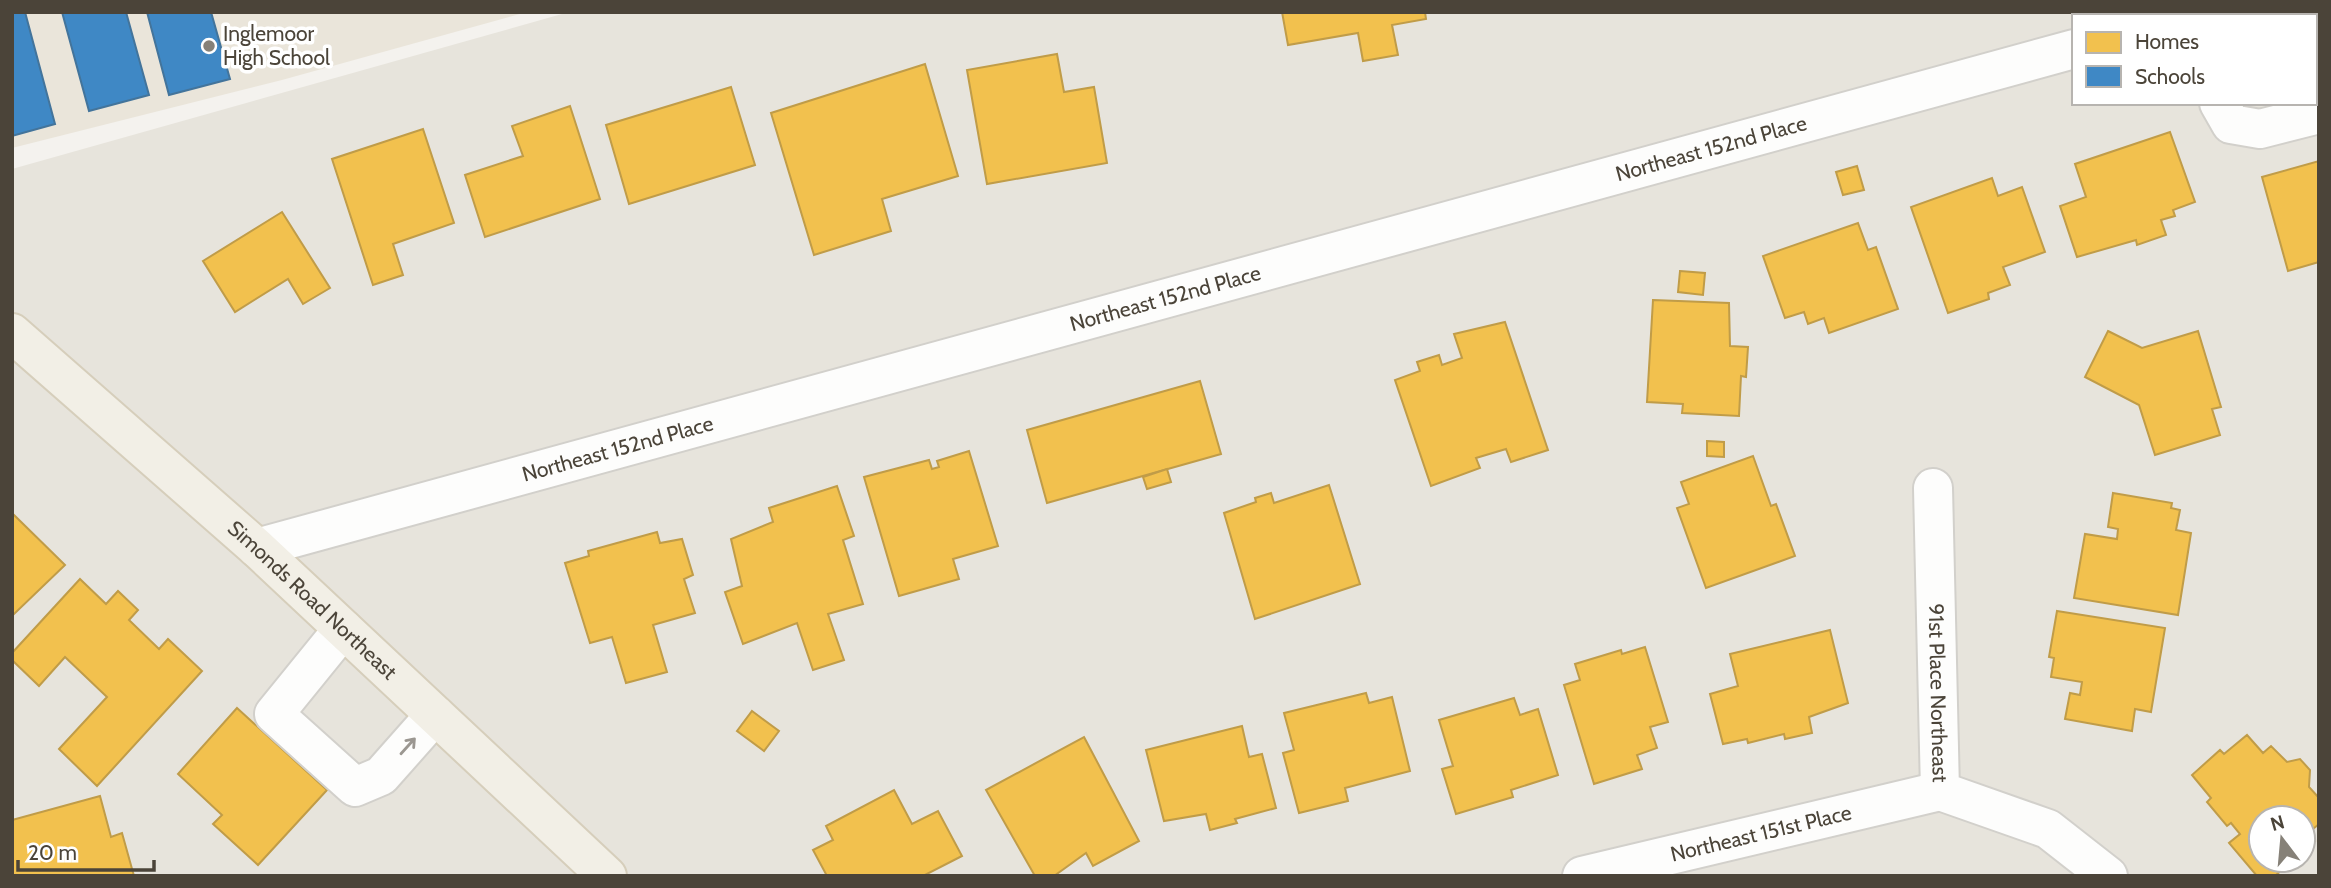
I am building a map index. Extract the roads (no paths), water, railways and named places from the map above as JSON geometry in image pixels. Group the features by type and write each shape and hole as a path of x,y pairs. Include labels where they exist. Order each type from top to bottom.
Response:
{"main road":[{"name":"Simonds Road Northeast","path":"12,333 257,548 607,876"}],"street":[{"name":"Northeast 152nd Place","path":"257,548 2072,50"},
{"path":"2219,105 2231,124 2260,129 2319,114"},
{"name":"91st Place Northeast","path":"1933,488 1940,791 2048,829 2108,876"},
{"path":"343,629 274,714 355,787 381,776 435,715"},
{"name":"Northeast 151st Place","path":"1582,876 1940,791"}],"place":[{"name":"Inglemoor High School","path":"209,46"}]}
